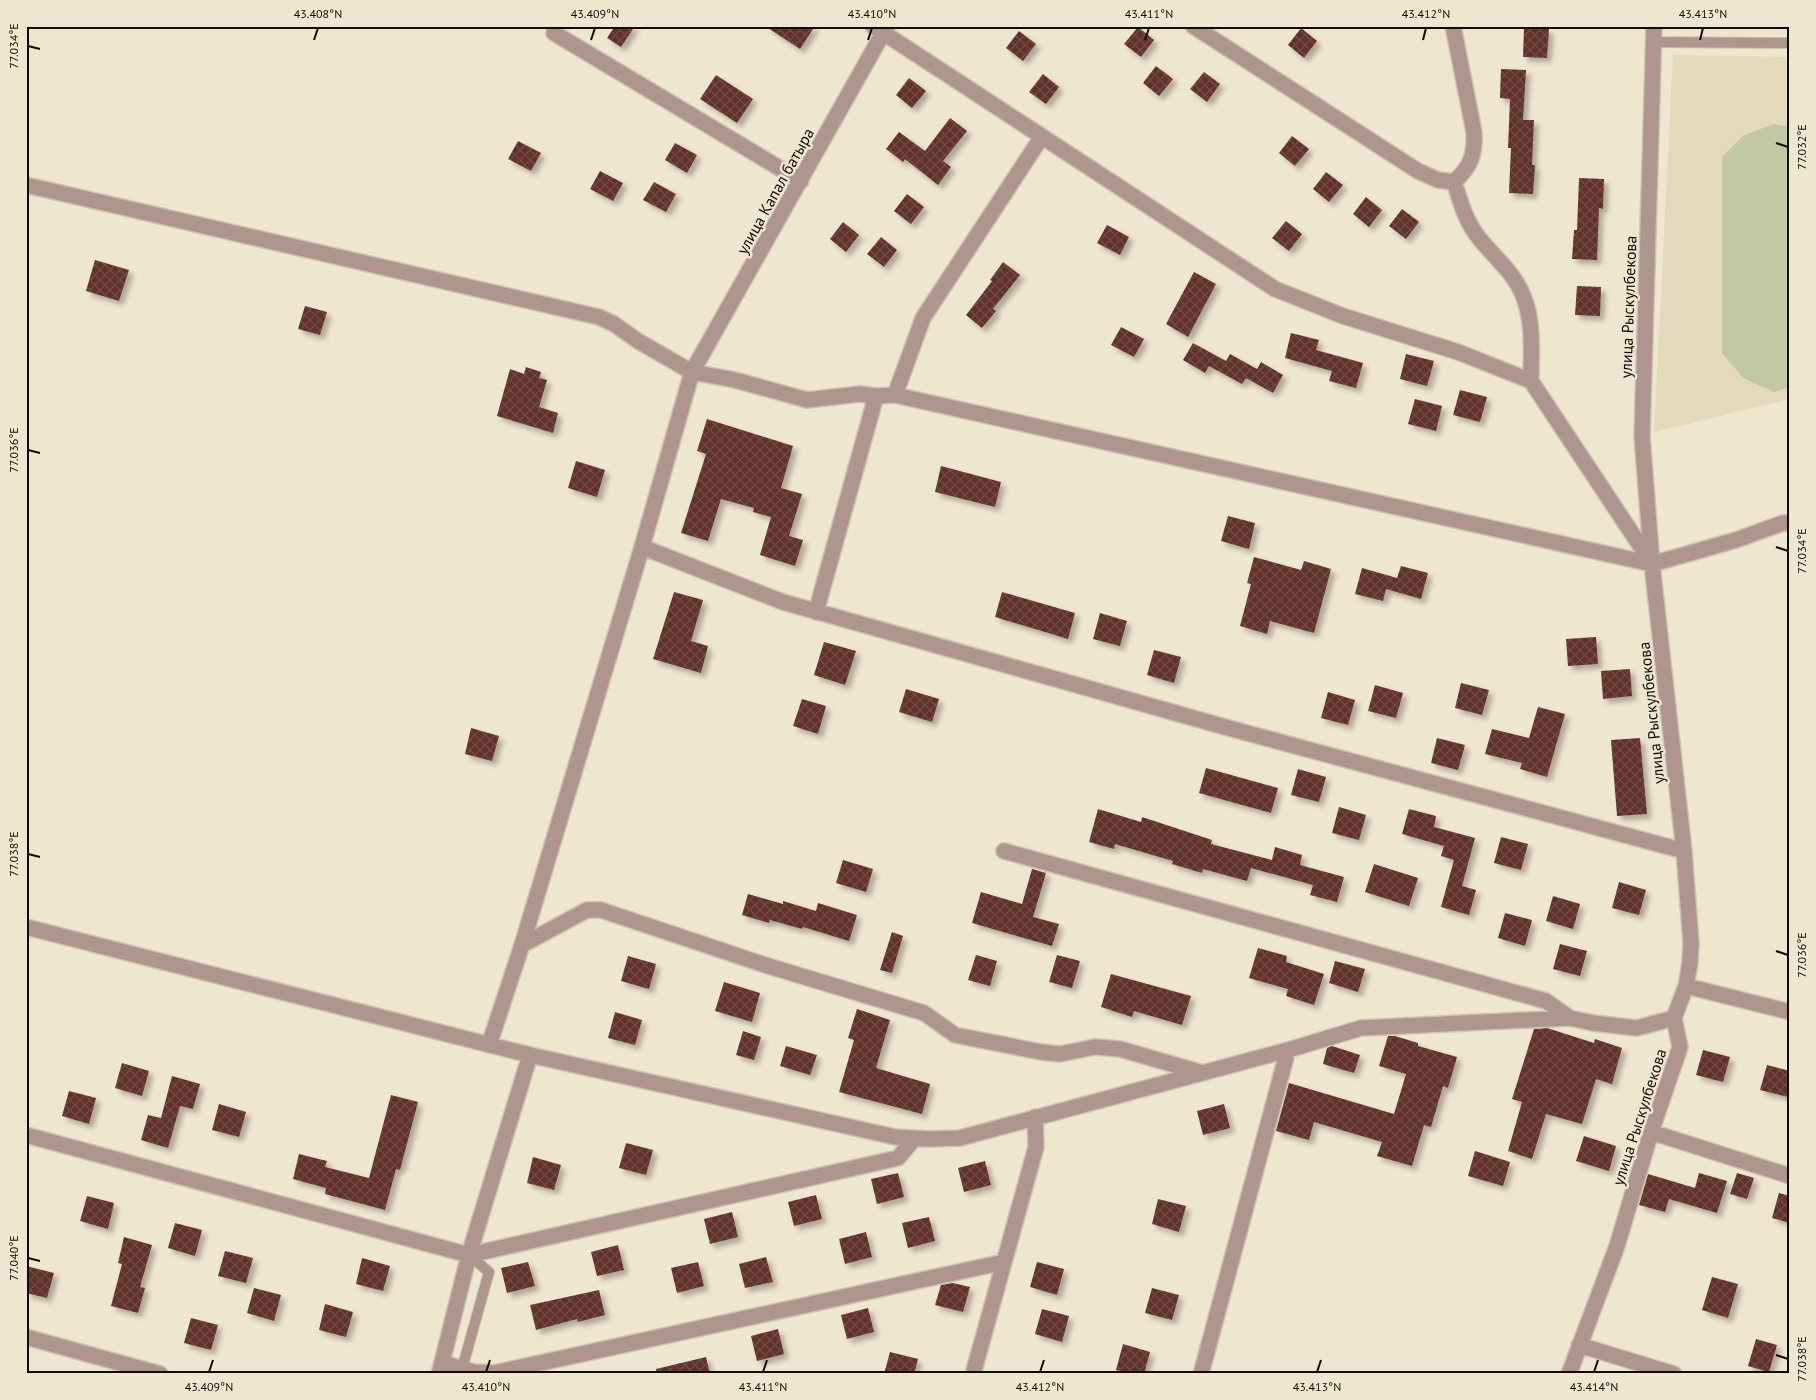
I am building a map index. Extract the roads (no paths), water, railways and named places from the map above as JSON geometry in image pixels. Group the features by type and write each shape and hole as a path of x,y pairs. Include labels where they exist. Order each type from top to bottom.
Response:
{"street":[{"path":"1192,26 1418,171 1438,180 1454,182"},
{"path":"1453,26 1474,132 1470,164 1454,182"},
{"name":"улица Рыскулбекова","path":"1569,1374 1617,1246 1651,1132 1680,1047 1674,1018 1686,986 1691,943 1684,851 1652,564 1642,436 1654,26"},
{"path":"880,28 1041,138 1274,289 1342,316 1458,352 1531,381 1652,564"},
{"name":"улица Капал батыра","path":"489,1045 522,945 642,547 692,372 801,181 880,28"},
{"path":"554,33 801,181"},
{"path":"894,395 923,318 1041,138"},
{"path":"1454,182 1466,216 1476,234 1513,277 1524,298 1532,340 1531,381"},
{"path":"26,185 599,316 692,372 735,380 807,400 860,394 876,396 894,395 1652,564 1736,540 1783,523 1790,523"},
{"path":"816,612 876,396"},
{"path":"642,547 783,602 816,612 1235,730 1684,851"},
{"path":"1004,851 1546,1001 1570,1018"},
{"path":"522,945 587,910 601,910 765,965 924,1014 955,1034 1041,1052 1060,1054 1095,1047 1120,1049 1200,1073"},
{"path":"26,927 530,1055 895,1137 914,1139 960,1138 1288,1050 1361,1028 1570,1018 1593,1023 1637,1028 1674,1018"},
{"path":"1686,986 1790,1012"},
{"path":"1201,1374 1288,1050"},
{"path":"530,1055 469,1255 440,1368 494,1373 1004,1262"},
{"path":"973,1374 1036,1147 1035,1117"},
{"path":"1651,1132 1790,1176"},
{"path":"26,1135 469,1255 898,1158 914,1139"},
{"path":"26,1337 160,1374"},
{"path":"1580,1345 1674,1374"}],"lane":[{"path":"1653,42 1790,43"},
{"path":"462,1369 490,1272 469,1255"}]}
